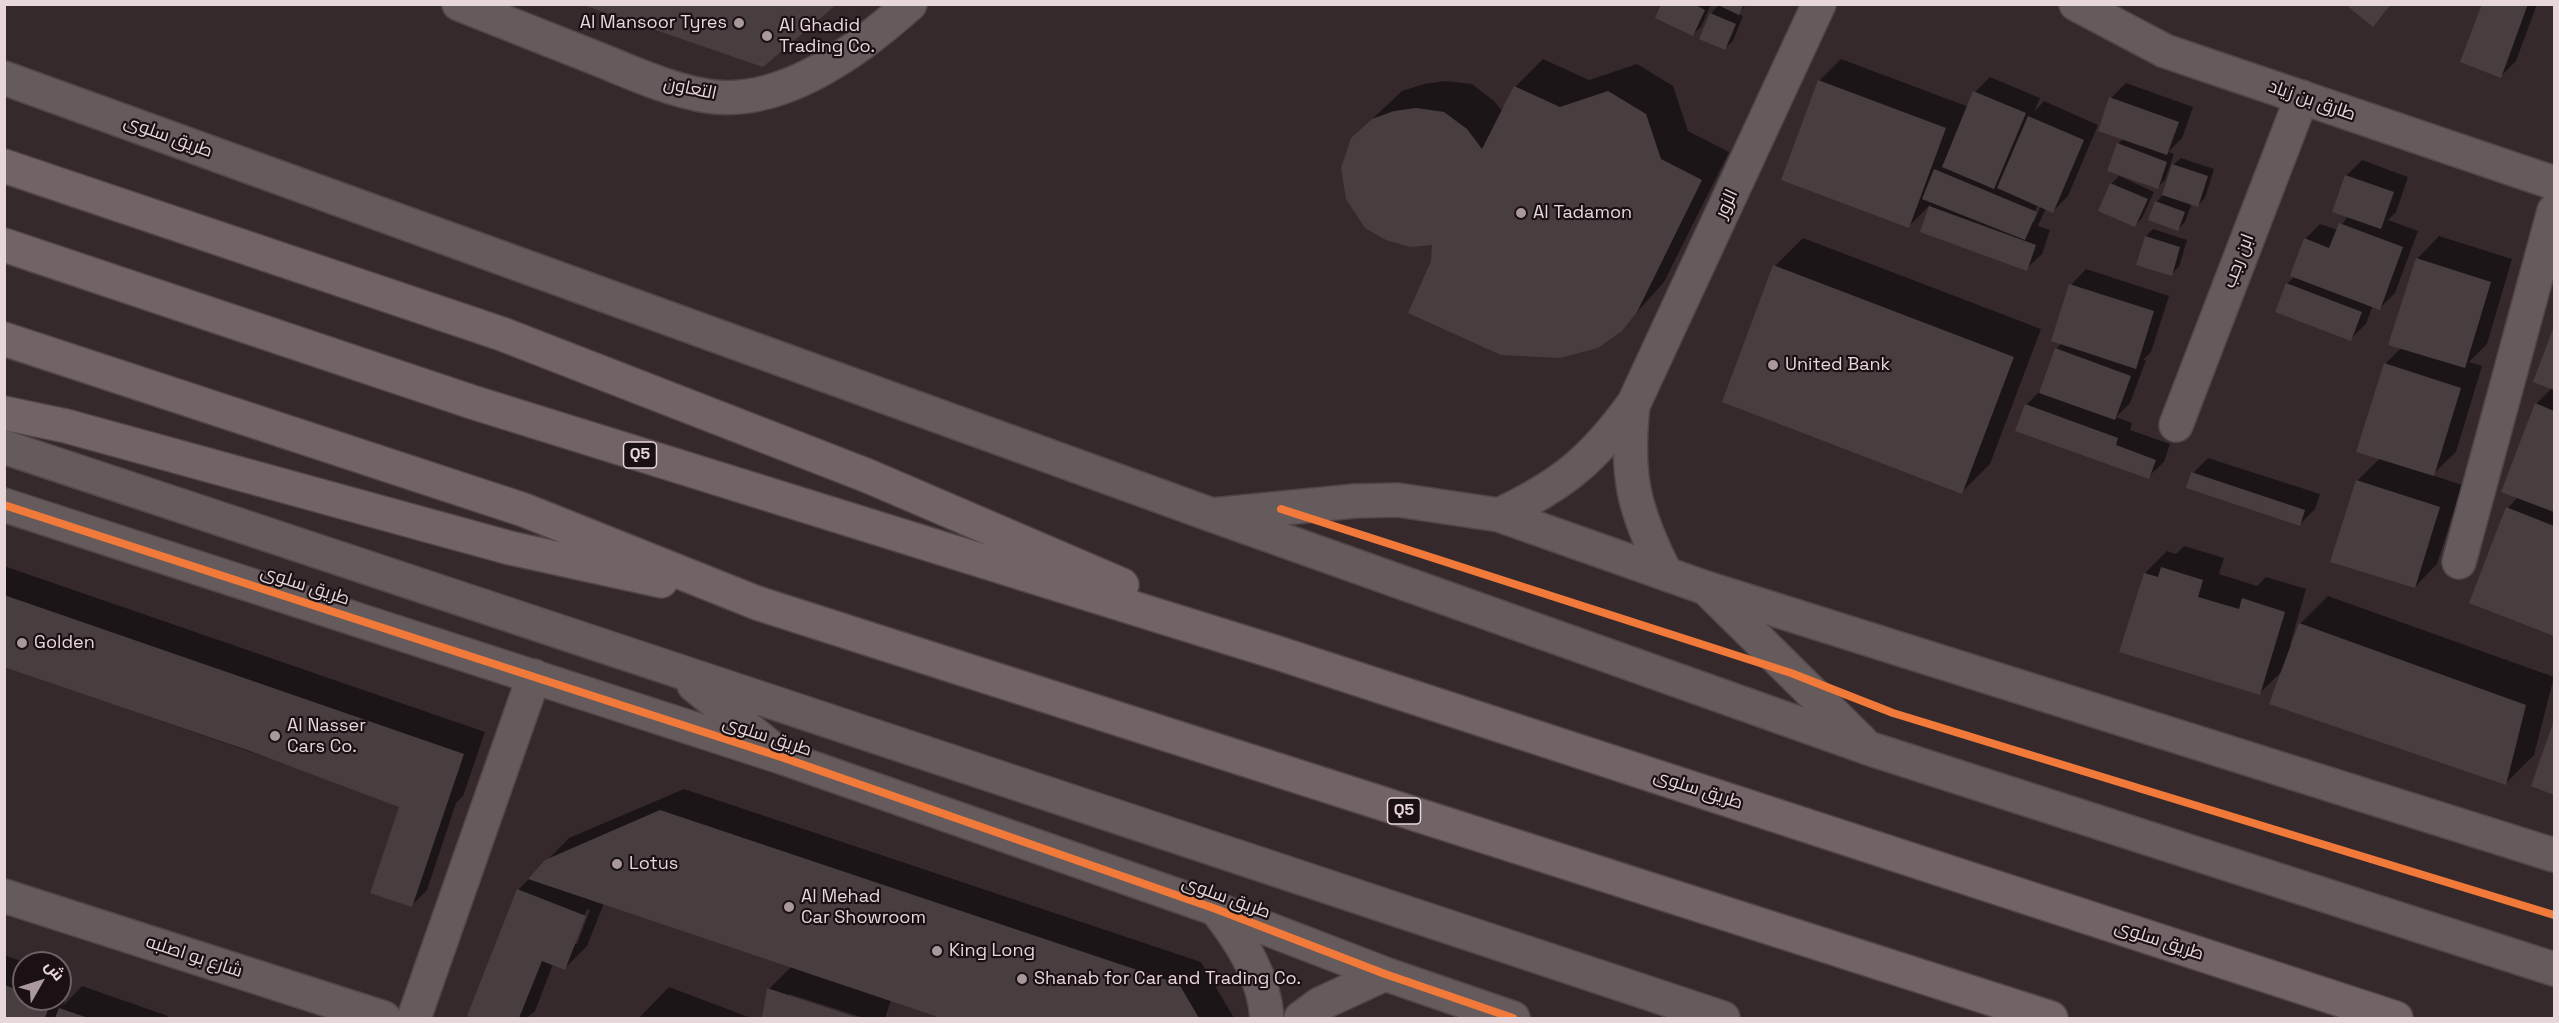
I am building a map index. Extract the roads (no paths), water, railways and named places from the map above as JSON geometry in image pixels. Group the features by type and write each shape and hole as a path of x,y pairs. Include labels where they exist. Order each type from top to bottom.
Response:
{"highway":[{"path":"4,166 502,334 868,476 1278,653"},
{"name":"طريق سلوى","path":"4,245 472,402 1278,653 2396,1018"},
{"name":"Q5","path":"4,339 524,510 757,603 2051,1018"},
{"path":"4,412 66,426 510,548 757,603"}],"street":[{"name":"التعاون","path":"459,4 669,87 709,96 743,96 815,74 877,33 909,4"},
{"name":"الزور","path":"1499,515 1539,495 1576,471 1608,440 1634,403 1819,4"},
{"name":"طارق بن زياد","path":"2076,4 2164,51 2554,183"},
{"name":"طريق سلوى","path":"4,78 1212,515 1868,748 2554,969"},
{"name":"ابن رجب","path":"2176,425 2302,97"},
{"path":"2459,562 2554,211"},
{"name":"الزور","path":"1634,403 1629,447 1632,492 1646,534 1666,574"},
{"name":"طريق سلوى","path":"4,447 1710,1018"},
{"name":"طريق سلوى","path":"1212,515 1355,501 1398,500 1499,515 1706,588 2554,855"},
{"name":"طريق سلوى","path":"4,505 784,758 1216,909 1385,974 1513,1018"},
{"path":"1706,588 1868,748"},
{"path":"678,672 784,758"},
{"path":"414,1018 534,676"},
{"name":"شارع بو اصلبه","path":"4,896 384,1018"},
{"path":"1216,909 1240,939 1257,974 1267,1018"},
{"path":"1301,1018 1320,1004 1385,974"}],"place":[{"name":"Al Mansoor Tyres","path":"739,23"},
{"name":"Al Ghadid Trading Co.","path":"767,36"},
{"name":"Al Tadamon","path":"1521,213"},
{"name":"United Bank","path":"1773,365"},
{"name":"Golden","path":"22,643"},
{"name":"Al Nasser Cars Co.","path":"275,736"},
{"name":"Lotus","path":"617,864"},
{"name":"Al Mehad Car Showroom","path":"789,907"},
{"name":"King Long","path":"937,951"},
{"name":"Shanab for Car and Trading Co.","path":"1022,979"}]}
